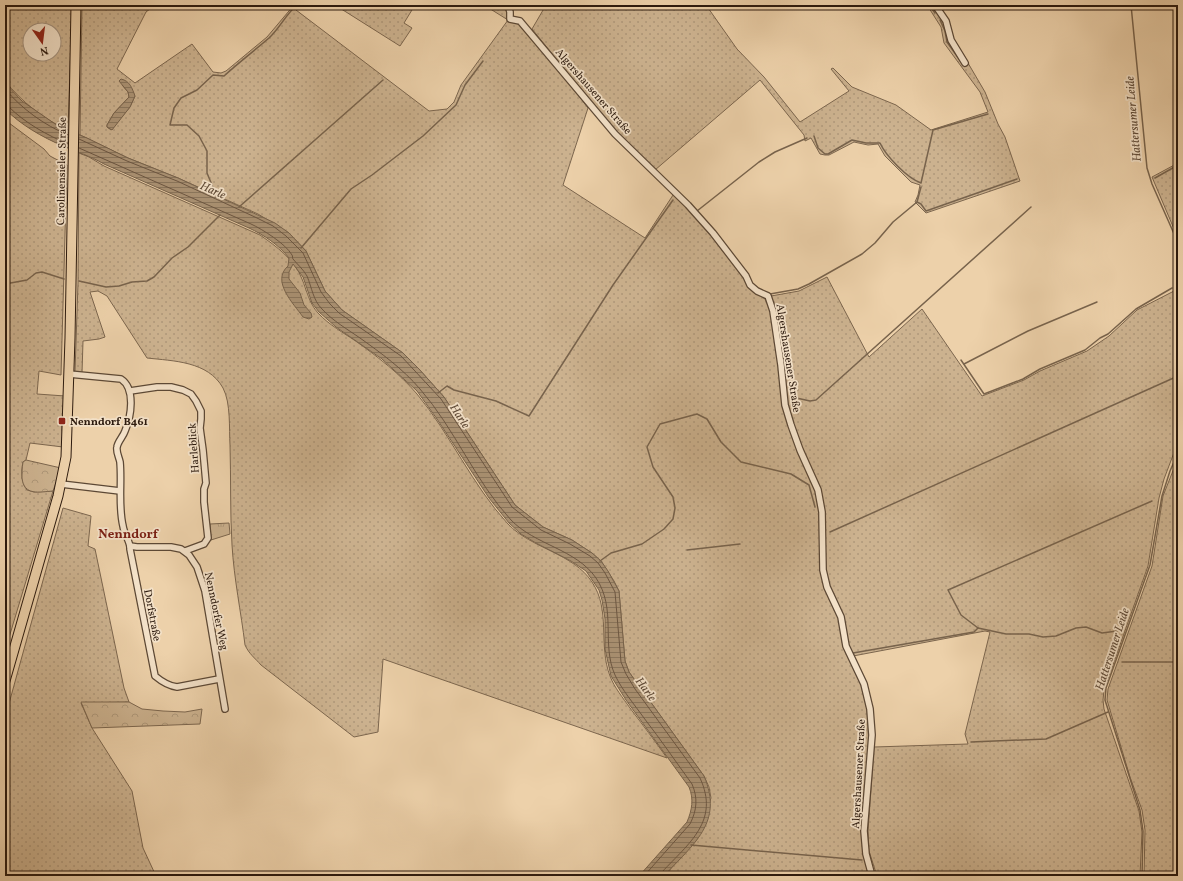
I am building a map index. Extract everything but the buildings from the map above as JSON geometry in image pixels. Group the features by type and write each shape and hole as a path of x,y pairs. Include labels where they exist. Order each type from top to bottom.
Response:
{"main road":[{"name":"Carolinensieler Straße","path":"5,681 61,484 67,446 76,5"}],"street":[{"name":"Algershausener Straße","path":"508,5 510,19 520,21 615,134 688,205 746,276 750,285 757,291 768,296 773,311 785,406 800,450 818,490 822,512 823,570 827,587 842,617 846,646 864,684 870,709 872,735 864,831 866,854 872,876"},
{"path":"935,5 946,21 951,40 965,63"},
{"path":"69,374 121,379 125,382 130,391"},
{"name":"Harleblick","path":"130,391 164,387 183,390 191,394 201,411 201,443 204,450 206,483 204,489 204,502 206,507 208,538 204,544 185,552"},
{"name":"Dorfstraße","path":"130,391 127,426 117,449 120,463 120,491 123,527 130,546 155,676 164,682 177,687 219,679"},
{"path":"61,484 120,491"},
{"path":"130,546 171,547 181,549 185,552"},
{"name":"Nenndorfer Weg","path":"185,552 197,567 204,586 225,709"}],"green space":[{"path":"5,5 72,5 68,130 50,121 18,96 5,81"},
{"path":"82,5 155,5 146,12 117,69 135,83 192,44 213,72 221,73 226,71 267,37 294,5 302,5 296,10 429,111 447,109 454,102 461,85 508,20 518,24 559,70 588,108 563,185 645,238 675,192 712,234 744,277 748,286 765,299 770,309 778,357 782,402 797,449 816,490 819,511 820,570 829,599 839,618 842,627 844,648 861,685 867,709 869,746 862,831 864,856 869,876 664,876 698,838 711,798 709,787 704,776 629,672 625,661 619,591 601,561 592,553 572,540 543,527 515,505 444,397 403,353 342,310 325,291 306,251 289,233 258,214 178,178 128,158 80,135","holes":["122,85 135,96 130,107 111,130 107,127 114,113 129,97 128,92"]},
{"path":"335,5 415,5 404,23 412,28 400,46"},
{"path":"484,5 505,5 508,12 508,20"},
{"path":"546,5 706,5 737,49 764,77 800,122 849,91 831,69 833,68 852,87 896,105 931,130 988,112 980,92 944,43 941,27 927,5 932,5 945,25 964,66 968,63 985,92 1005,137 1020,181 926,213 915,202 920,185 911,182 885,156 878,144 868,145 854,142 829,155 820,154 811,138 805,141 804,135 760,80 655,170 617,133 532,29"},
{"path":"5,120 44,149 50,156 67,165 61,375 39,371 37,394 65,396 62,426 63,447 30,443 26,460 23,462 22,477 27,490 34,492 53,491 5,651"},
{"path":"79,153 104,166 260,235 290,260 299,272 310,301 318,313 388,366 417,394 440,426 483,493 508,524 529,540 574,564 584,572 592,582 598,593 601,604 605,652 610,676 616,688 667,758 383,659 378,732 354,737 261,665 245,645 236,583 231,533 229,416 226,394 223,388 208,372 199,367 179,362 147,358 107,296 98,291 90,292 105,337 83,341 82,373 75,372 78,283"},
{"path":"1178,163 1178,246 1177,236 1152,177"},
{"path":"827,277 869,357 922,309 982,396 1024,380 1040,371 1087,351 1109,336 1137,310 1176,290 1178,313 1178,442 1164,479 1159,498 1148,566 1104,690 1103,700 1104,709 1139,811 1142,832 1140,876 877,876 869,851 868,831 874,747 968,744 965,734 990,632 985,631 853,656 848,646 843,616 830,588 825,570 824,512 792,423 788,405 771,296 799,291"},
{"path":"1178,458 1178,876 1144,876 1145,830 1142,810 1130,777 1107,700 1108,689 1152,566 1163,496"},
{"path":"26,460 61,468 53,491 33,492 26,488 23,484 22,474 23,462"},
{"path":"63,508 91,516 88,546 95,549 124,688 129,702 81,703 92,728 132,791 143,848 156,876 5,876 5,718"},
{"path":"229,523 230,534 211,540 210,524"},
{"path":"81,702 129,702 142,709 163,711 185,712 202,709 200,724 92,728"}],"water":[{"path":"121,79 129,83 135,96 130,107 112,130 107,127 107,125 114,113 129,97 128,92 119,81"},
{"path":"5,83 22,101 58,126 128,158 178,178 275,223 289,233 306,251 325,291 342,310 403,353 444,397 515,505 543,527 572,540 592,553 601,561 619,591 625,661 629,672 704,776 709,792 710,807 708,820 702,832 695,843 664,876 639,876 687,822 692,804 691,791 626,700 611,676 605,649 605,619 602,600 599,590 586,571 571,561 521,534 509,523 489,498 417,391 382,359 336,327 319,312 312,303 303,277 293,264 289,272 289,279 300,293 304,305 311,313 312,317 309,319 303,317 285,292 282,278 283,272 288,266 289,258 276,245 266,237 249,228 40,135 5,109"}],"waterway":[{"name":"Harle","path":"217,197 207,173 207,151 199,136 187,125 170,125 174,108 181,98 197,90 213,75 224,76 269,38 297,5"},
{"path":"929,5 935,13"},
{"name":"Hattersumer Leide","path":"1131,5 1147,168 1152,184 1175,236 1178,273"},
{"path":"940,20 945,31 947,42 962,63"},
{"path":"301,248 351,189 423,136 456,105 465,85 483,61"},
{"path":"239,207 383,80"},
{"path":"814,136 818,148 825,154 828,154 852,140 866,143 880,143 887,154 898,166 921,183 933,130 988,114"},
{"path":"697,211 759,162 775,152 807,138"},
{"path":"1155,178 1178,165"},
{"path":"917,202 921,204 926,211 1017,179"},
{"path":"770,294 798,289 862,254 875,243 893,222 917,202 921,187"},
{"path":"438,393 447,386 454,390 496,401 529,416 613,285 673,200"},
{"path":"792,397 810,401 816,400 1031,207"},
{"path":"79,281 106,287 147,281 154,277 172,258 188,247 220,215"},
{"path":"5,284 27,280 36,273 42,272 64,279"},
{"path":"961,360 984,394 1023,379 1040,369 1085,350 1100,338 1108,334 1136,309 1172,288"},
{"path":"964,364 1028,331 1097,302"},
{"path":"830,532 1178,376"},
{"path":"600,561 611,553 642,544 664,529 673,519 675,508 673,497 653,467 647,447 660,424 697,414 707,419 721,442 741,462 791,474 809,485 815,507"},
{"name":"Hattersumer Leide","path":"1142,876 1143,831 1140,810 1105,700 1106,688 1150,565 1162,496 1170,471 1178,453"},
{"path":"1117,631 1102,633 1086,627 1076,628 1056,636 1043,637 1029,634 1006,634 978,628 961,615 948,590 1152,501"},
{"path":"687,550 740,544"},
{"path":"853,653 974,632 978,628"},
{"path":"1122,662 1178,662"},
{"path":"971,742 1046,739 1108,712"},
{"path":"691,845 862,860"}],"place":[{"name":"Nenndorf B461","path":"62,421"}],"district":[{"name":"Nenndorf","path":"128,533"}]}
